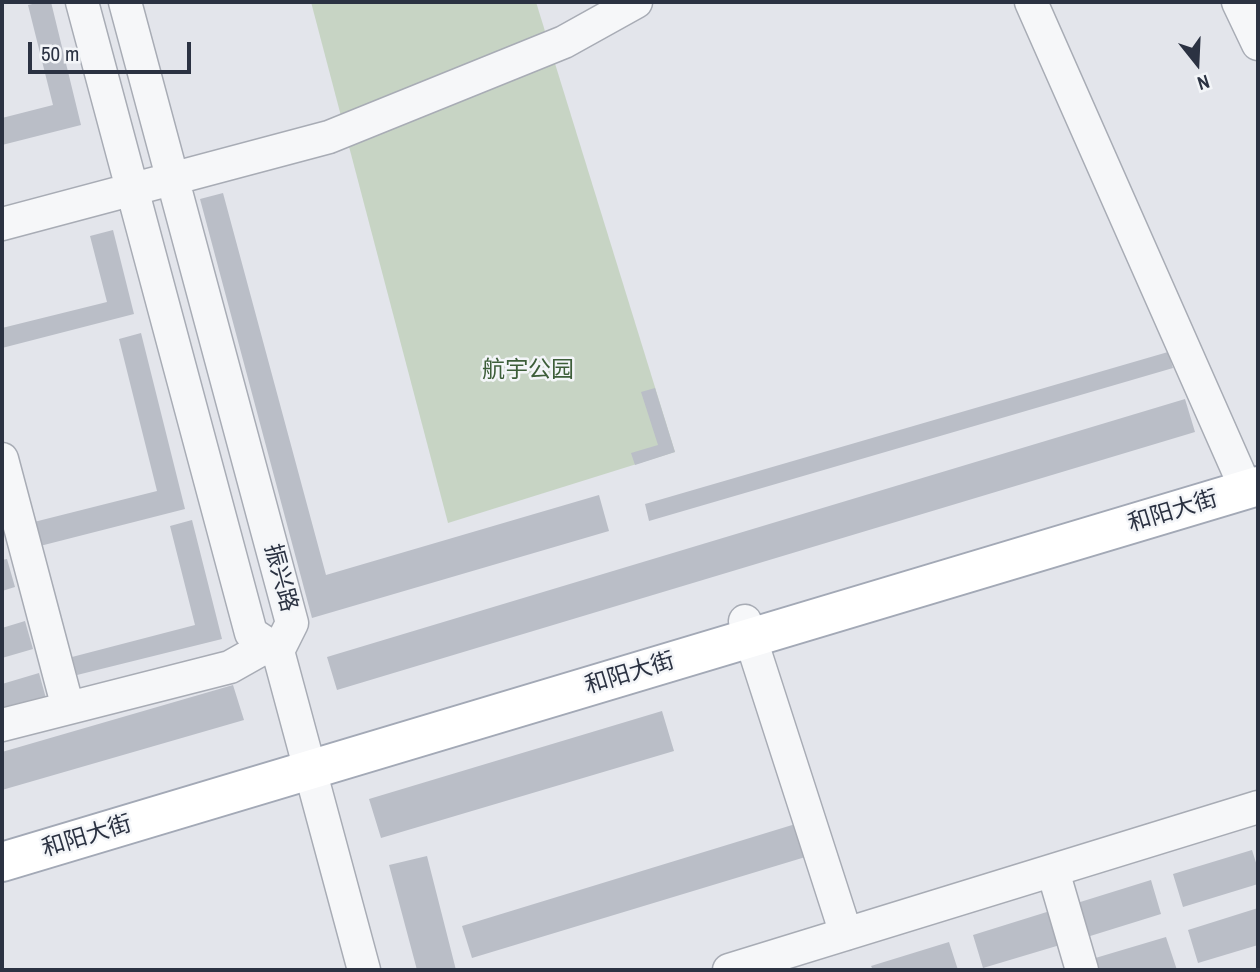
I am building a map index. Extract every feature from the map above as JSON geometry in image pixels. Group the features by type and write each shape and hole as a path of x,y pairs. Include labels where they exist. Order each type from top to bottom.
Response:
{"main road":[{"name":"和阳大街","path":"2,862 308,761 1252,475"},
{"name":"和阳大街","path":"2,843 308,761"}],"street":[{"name":"振兴路","path":"82,2 251,633 274,648 292,623 125,2"},
{"path":"2,224 329,137 564,42 636,2"},
{"path":"1031,2 1252,475"},
{"path":"1238,2 1258,44"},
{"path":"2,459 68,708"},
{"path":"748,629 845,934"},
{"path":"2,725 230,667 274,648 308,761 364,970"},
{"path":"729,970 1258,807"},
{"path":"1053,871 1082,970"}],"green space":[{"name":"航宇公园","path":"311,2 536,2 675,452 448,523"}],"building":[{"path":"51,2 81,125 2,145 2,118 53,105 28,5"},
{"path":"223,193 326,575 599,495 609,531 312,618 200,199"},
{"path":"113,230 134,314 2,348 2,328 107,302 90,236"},
{"path":"141,333 185,509 40,546 34,522 157,491 119,339"},
{"path":"1168,352 1173,368 649,521 645,504"},
{"path":"655,388 675,452 635,465 631,453 658,445 641,392"},
{"path":"1185,399 1195,432 337,690 327,657"},
{"path":"192,520 222,639 77,675 72,657 195,625 170,526"},
{"path":"7,559 15,587 2,591 2,560"},
{"path":"25,621 33,649 2,658 2,628"},
{"path":"39,673 47,702 2,714 2,684"},
{"path":"233,685 244,720 2,790 2,752"},
{"path":"662,711 674,751 381,838 369,799"},
{"path":"802,822 812,855 472,958 462,926"},
{"path":"1252,850 1258,869 1258,884 1183,907 1173,874"},
{"path":"427,856 456,970 417,970 389,865"},
{"path":"1151,880 1161,914 1087,937 1077,903"},
{"path":"1258,908 1258,945 1198,963 1188,930"},
{"path":"1050,911 1060,945 983,968 973,935"},
{"path":"1166,937 1177,970 1095,970 1092,959"},
{"path":"949,942 958,970 873,970 871,966"}]}
